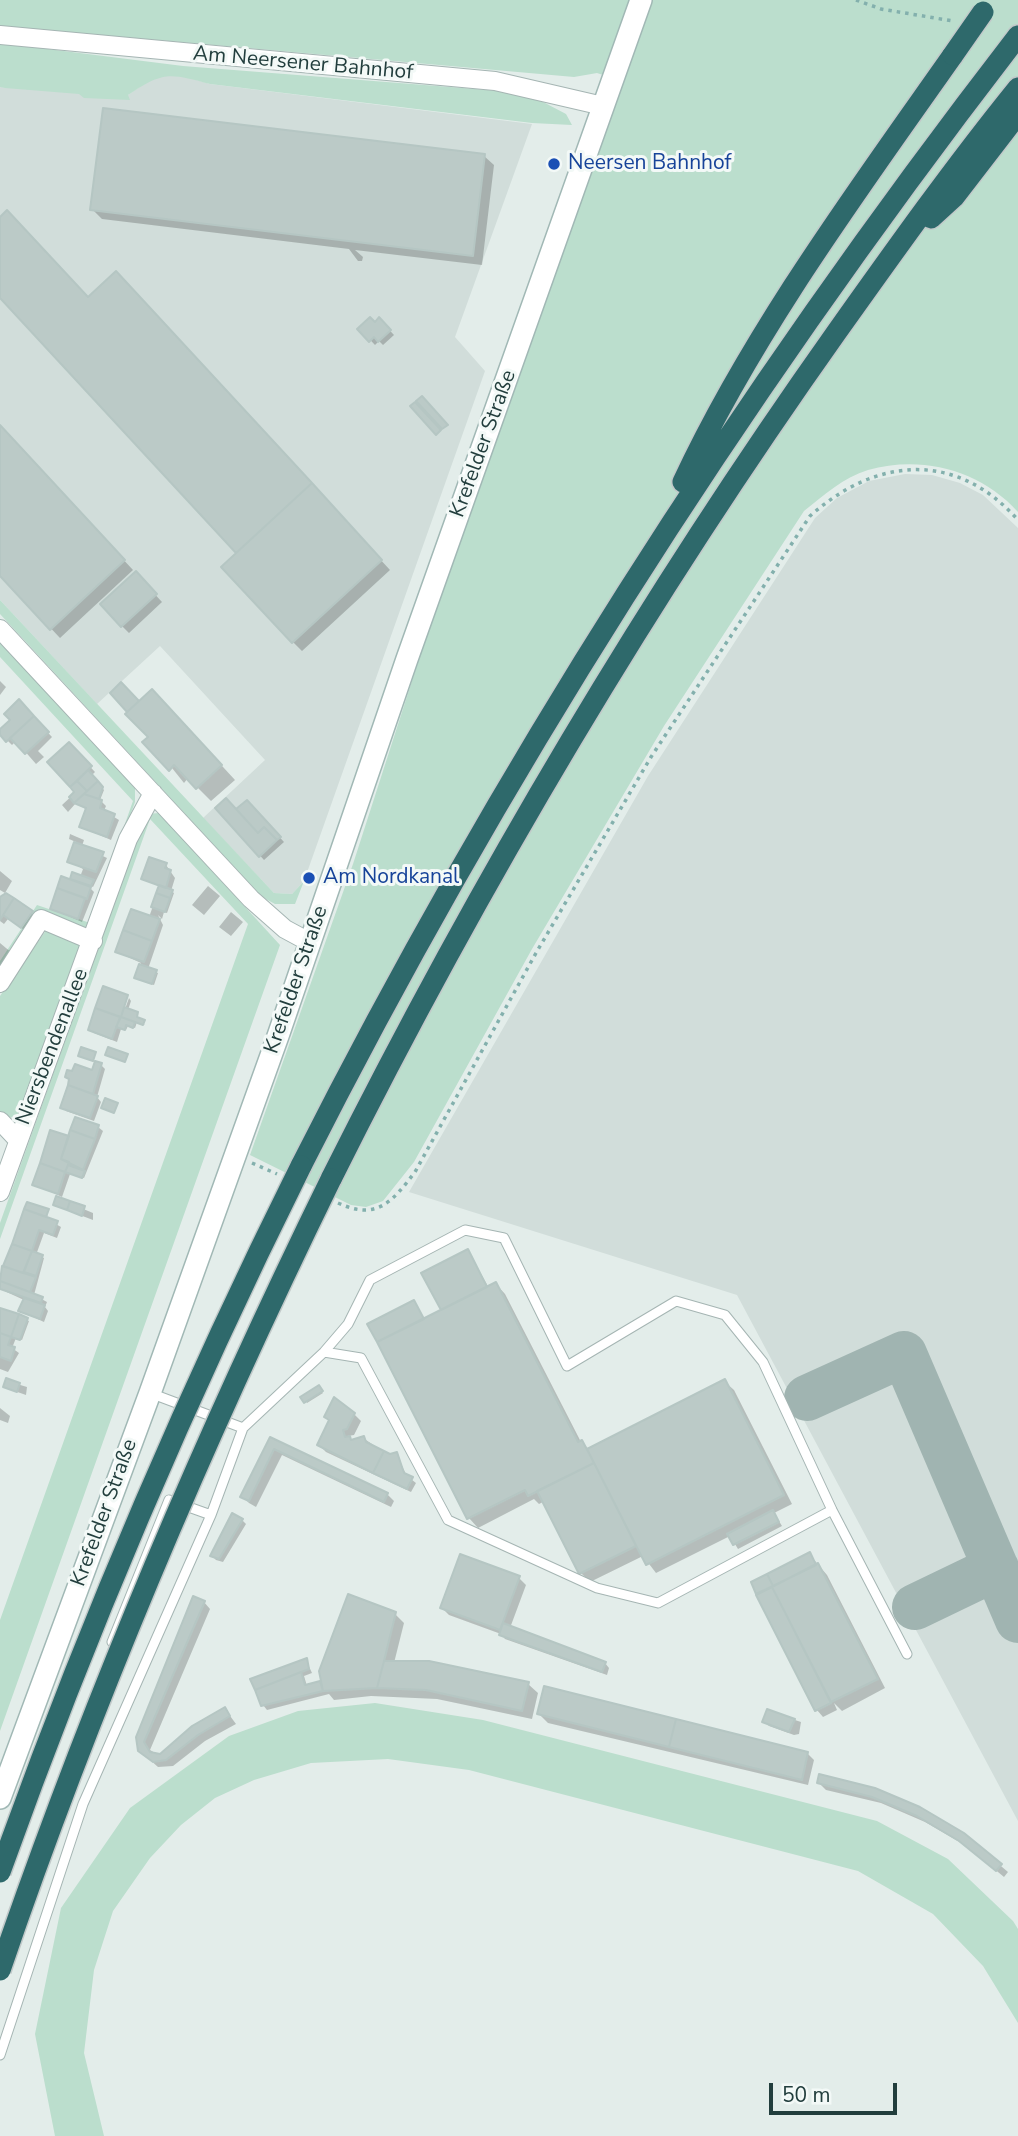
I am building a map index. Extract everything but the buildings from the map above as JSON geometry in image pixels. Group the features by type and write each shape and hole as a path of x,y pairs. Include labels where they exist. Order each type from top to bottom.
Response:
{"highway":[{"path":"652,550 703,440 777,316 855,194 980,12"},
{"path":"0,1872 76,1672 149,1493 292,1171 483,825 652,550 843,267 1018,36"},
{"path":"0,1970 88,1731 169,1530 256,1334 454,944 588,711 737,477 894,253 1018,88"},
{"path":"894,253 954,197 1018,114"}],"street":[{"name":"Krefelder Straße","path":"0,1798 150,1393 311,943 407,659 641,0"},
{"name":"Am Neersener Bahnhof","path":"0,34 488,80 536,88 603,106"},
{"path":"0,629 257,905 285,929 311,943"},
{"name":"Niersbendenallee","path":"0,1192 128,839 153,793"},
{"name":"Niersbendenallee","path":"0,983 41,919 93,941"},
{"path":"0,1121 18,1140"}],"lane":[{"path":"0,2055 83,1804 211,1515 243,1428 324,1352 348,1324 370,1279 465,1230 504,1238 567,1366 676,1301 725,1315 764,1362 832,1510 907,1654"},
{"path":"324,1352 360,1358 449,1520 597,1588 658,1603 832,1510"},
{"path":"150,1393 243,1428"},
{"path":"0,1940 92,1692 169,1500 211,1515"}],"path":[{"path":"856,0 881,9 980,12"},
{"path":"331,1189 354,1210 372,1210 393,1199 415,1172 536,953 651,757 810,516 834,493 871,475 908,468 939,470 969,481 993,495 1018,520"},
{"path":"235,1155 292,1171"}],"shaded area":[{"path":"180,75 210,84 532,124 455,337 485,371 304,881 292,894 274,893 203,818 265,760 160,646 97,704 0,600 0,87 128,95 155,76"},
{"path":"905,474 932,475 960,483 983,495 1018,528 1018,1821 737,1295 409,1192 648,776 815,518 837,498 869,481"}],"green space":[{"path":"0,0 1018,0 1018,512 1003,498 968,476 909,464 859,473 804,511 664,726 532,949 414,1162 383,1201 366,1207 351,1205 250,1155 353,864 422,650 618,80 597,73 574,77 0,26"},
{"path":"0,43 183,66 526,93 566,114 572,125 532,123 210,84 176,76 150,82 128,95 130,100 84,98 79,94 5,88 0,87"},
{"path":"0,600 274,893 292,894 304,881 295,904 275,904 262,897 0,614"},
{"path":"0,642 135,788 135,802 89,931 41,913 0,973 0,961 37,905 90,923 133,801 0,657"},
{"path":"159,813 280,945 0,1731 0,1620 248,924 150,819 0,1239 0,1223 144,819 147,814"},
{"path":"47,929 84,946 20,1119 4,1116 0,1112 0,996"},
{"path":"375,1703 483,1720 877,1821 948,1859 1013,1921 1018,1929 1018,2023 983,1966 933,1914 858,1871 469,1770 388,1759 311,1763 254,1780 215,1798 181,1825 150,1858 113,1911 94,1970 84,2053 104,2136 55,2136 35,2034 61,1908 130,1808 229,1736 298,1711"}],"taxiway":[{"path":"807,1398 904,1354 1018,1620"},
{"path":"915,1607 996,1568"}],"place":[{"name":"Neersen Bahnhof","path":"554,164"},
{"name":"Am Nordkanal","path":"309,878"}]}
